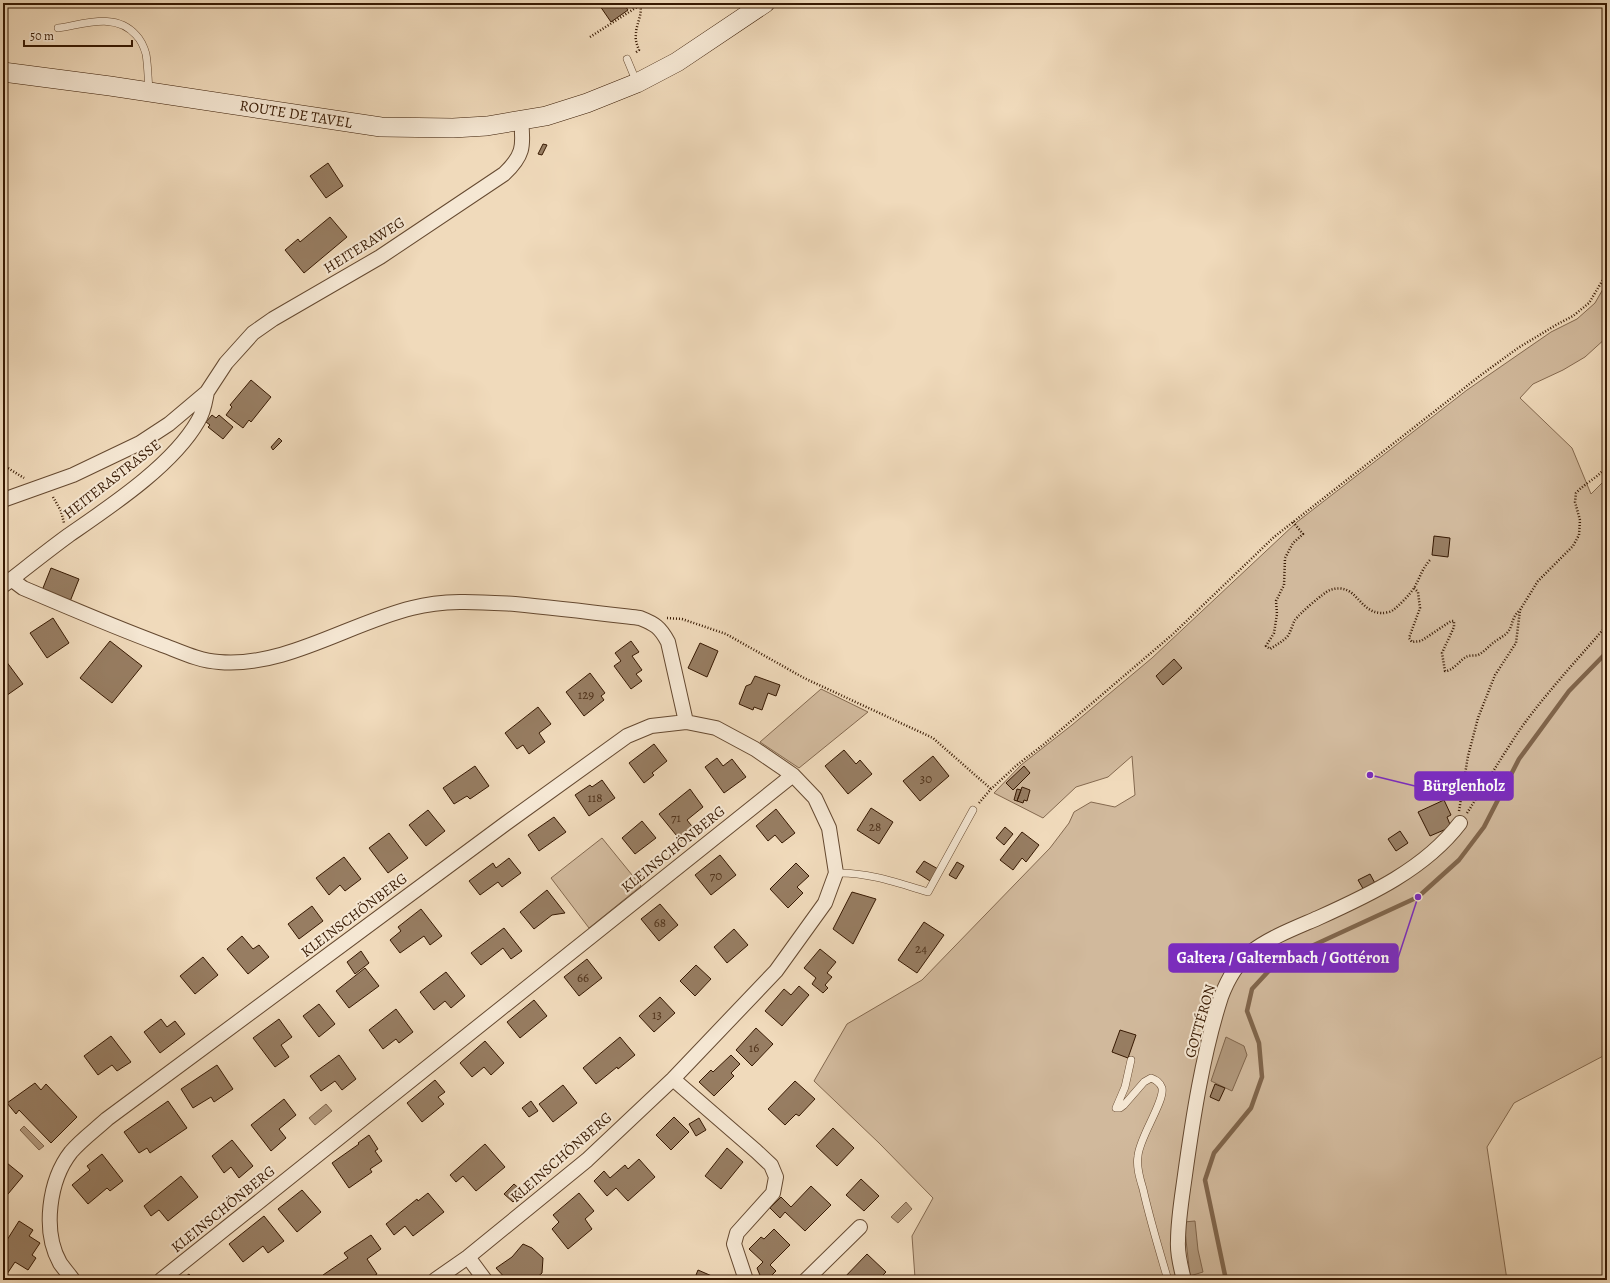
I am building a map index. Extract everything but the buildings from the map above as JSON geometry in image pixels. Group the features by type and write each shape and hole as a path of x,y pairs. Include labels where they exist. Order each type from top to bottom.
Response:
{"main road":[{"name":"ROUTE DE TAVEL","path":"3,72 149,92 381,127 453,128 486,126 546,116 587,103 637,82 676,62 765,3"}],"street":[{"name":"HEITERAWEG","path":"207,392 226,363 254,333 273,319 380,257 504,174 513,165 520,154 523,137 521,121"},
{"name":"HEITERASTRASSE","path":"3,500 42,487 107,460 140,443 169,424 207,392"},
{"name":"HEITERASTRASSE","path":"7,582 138,484 180,446 199,420 204,408 207,392"},
{"path":"7,582 137,636 194,657 217,662 239,663 267,659 385,616 414,607 444,602 481,602 540,606 640,618 654,624 663,632 668,642 686,722"},
{"name":"KLEINSCHÖNBERG","path":"73,1280 60,1262 50,1232 50,1200 57,1176 70,1153 80,1142 120,1109 499,828 627,736 651,726 686,722 716,728 756,749 793,775 815,798 829,828 836,873 825,904 776,971 673,1079 587,1160 468,1257 435,1280"},
{"name":"KLEINSCHÖNBERG","path":"161,1280 793,775"},
{"name":"GOTTÉRON","path":"1184,1280 1180,1266 1178,1242 1190,1143 1209,1044 1222,996 1232,974 1240,962 1264,942 1332,911 1410,870 1432,853 1460,823"},
{"path":"673,1079 771,1165 776,1177 774,1193 737,1233 734,1244 746,1280"},
{"path":"806,1280 860,1227"},
{"path":"468,1257 485,1280"}],"lane":[{"path":"58,28 107,20 120,22 132,30 140,40 146,52 149,92"},
{"path":"627,59 637,82"},
{"path":"836,873 852,872 895,882 928,892 973,810"},
{"path":"1131,1060 1125,1087 1116,1108 1120,1108 1124,1105 1144,1082 1151,1078 1160,1084 1162,1090 1161,1098 1140,1145 1137,1157 1138,1171 1168,1280"}],"path":[{"path":"590,38 640,5 641,10 636,33 636,41 640,50 627,59"},
{"path":"973,810 990,790 1017,765 1043,745 1172,635 1274,537 1481,375 1518,348 1573,316 1589,303 1607,273"},
{"path":"1414,588 1418,592 1420,608 1409,638 1412,642 1421,641 1451,621 1454,621 1454,627 1442,652 1445,671 1449,671 1465,658 1478,655 1485,651 1491,644 1507,633 1512,626 1514,615 1520,610 1538,581 1573,546 1580,535 1580,520 1575,502 1576,492 1584,484 1597,478 1607,466"},
{"path":"42,487 51,494 61,511 66,538"},
{"path":"1294,522 1303,534 1293,543 1285,558 1284,585 1276,601 1277,614 1274,633 1266,646 1270,649 1289,635 1295,621 1329,590 1342,588 1354,593 1363,605 1372,612 1382,614 1393,610 1414,588 1424,566 1431,559"},
{"path":"1460,823 1458,816 1468,756 1478,718 1495,675 1516,643 1520,610"},
{"path":"654,624 662,618 682,619 726,634 804,678 933,738 990,790"},
{"path":"1460,823 1522,728 1547,695 1607,625"}],"shaded area":[{"path":"1607,282 1607,337 1585,357 1563,370 1533,384 1520,398 1572,448 1591,494 1607,478 1607,1054 1514,1103 1487,1147 1507,1280 914,1280 912,1236 933,1198 879,1143 814,1081 847,1024 922,980 1050,848 1069,823 1074,812 1091,802 1115,807 1135,795 1132,756 1108,777 1076,787 1043,818 994,793 1021,765 1072,725 1152,658 1297,522 1467,390 1551,332 1577,319 1595,303"},
{"path":"821,689 868,712 799,768 760,742"},
{"path":"602,838 641,886 589,928 551,878"},
{"path":"1226,1037 1244,1046 1247,1055 1232,1091 1211,1081"},
{"path":"326,1104 332,1111 315,1125 309,1118"},
{"path":"24,1126 44,1146 39,1150 20,1130"},
{"path":"906,1202 912,1209 898,1223 891,1217"},
{"path":"1195,1221 1198,1250 1203,1272 1190,1276 1184,1222"}],"waterway":[{"path":"1226,1280 1205,1180 1214,1153 1251,1108 1262,1077 1259,1043 1247,1011 1252,989 1277,962 1418,897 1459,860 1484,827 1519,759 1569,691 1607,652"}],"place":[{"name":"Bürglenholz","path":"1370,775"},
{"name":"Galtera / Galternbach / Gottéron","path":"1418,897"}]}
